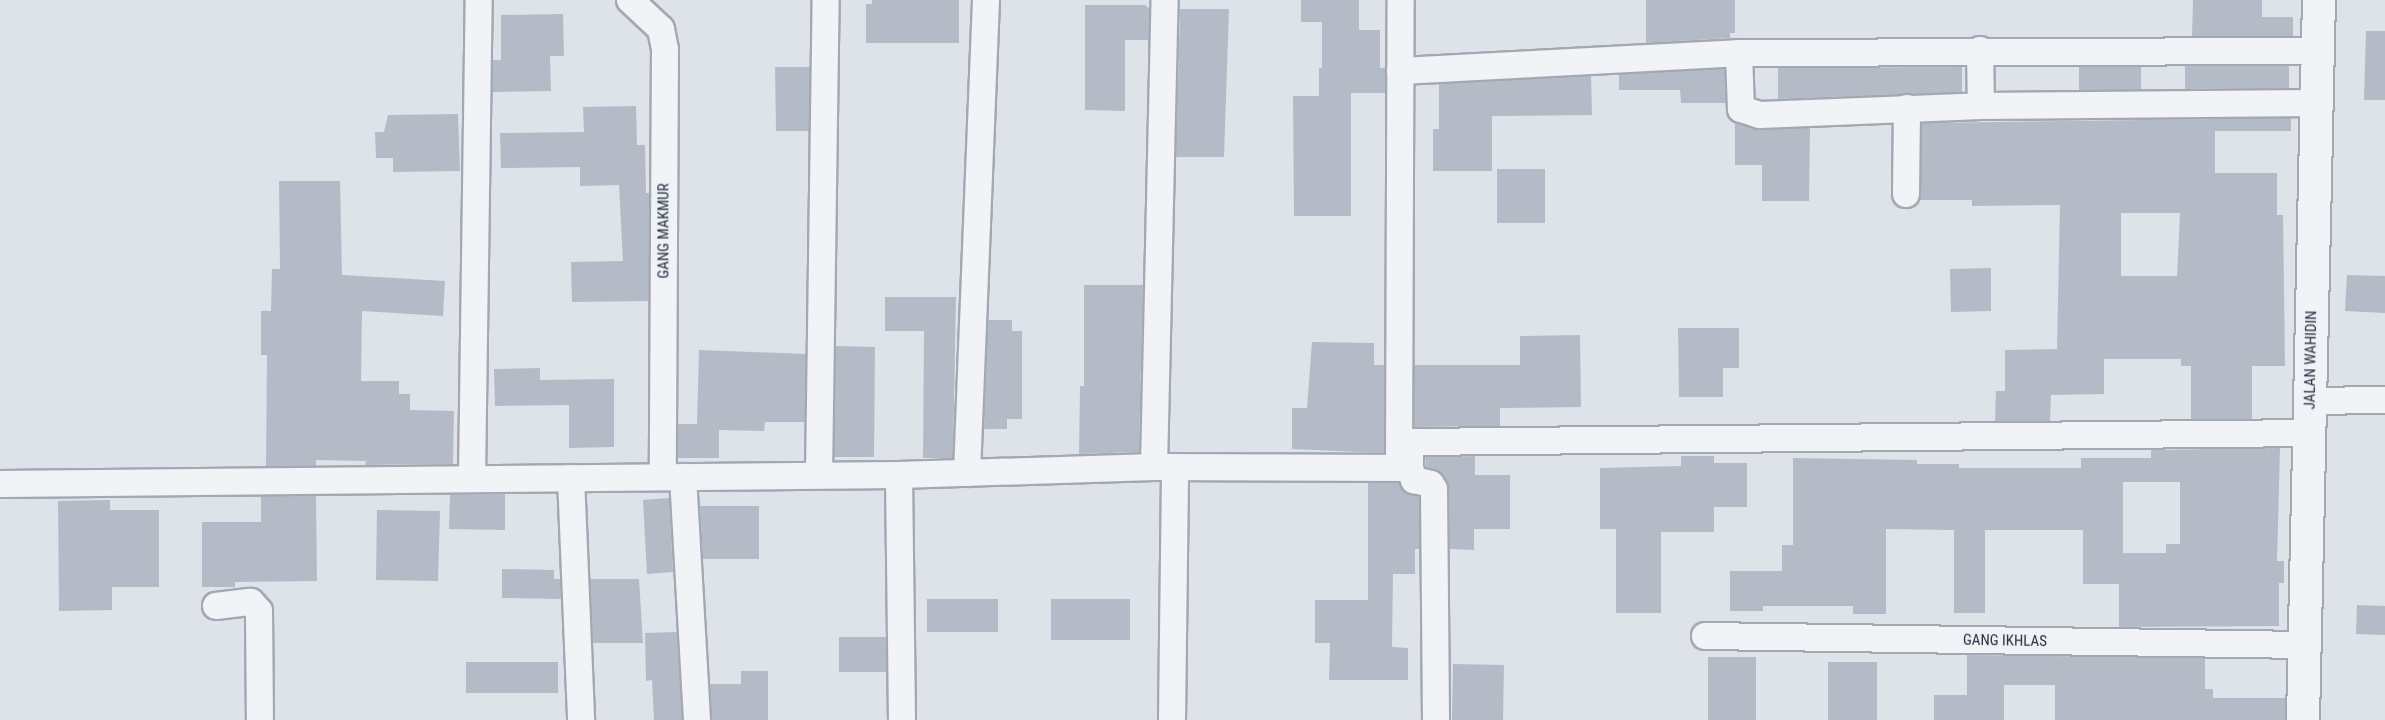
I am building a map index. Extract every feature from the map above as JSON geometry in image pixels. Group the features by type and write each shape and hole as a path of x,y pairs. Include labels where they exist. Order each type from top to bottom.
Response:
{"street":[{"path":"472,478 479,0"},
{"name":"GANG MAKMUR","path":"630,0 661,29 665,49 673,477 697,720"},
{"path":"819,475 826,0"},
{"path":"968,473 986,0"},
{"path":"1165,0 1164,467 1172,720"},
{"path":"1401,0 1404,468 1414,480 1431,483 1434,489 1436,720"},
{"name":"JALAN WAHIDIN","path":"2303,720 2319,0"},
{"path":"1400,71 1739,53 1980,50 2318,51"},
{"path":"1980,50 1981,106"},
{"path":"1739,53 1740,103 1746,113 1981,106 2317,103"},
{"path":"1906,194 1907,108"},
{"path":"2310,401 2385,399"},
{"path":"1404,468 1410,442 2310,433"},
{"path":"0,484 899,475 1164,467 1404,468"},
{"path":"899,475 902,720"},
{"path":"571,478 581,720"},
{"path":"216,606 251,602 259,611 260,720"},
{"name":"GANG IKHLAS","path":"1704,636 2305,645"}],"building":[{"path":"872,0 959,0 959,43 866,43 866,4 872,4"},
{"path":"1301,0 1359,0 1359,30 1380,30 1380,68 1386,68 1386,93 1351,93 1351,216 1294,216 1293,96 1319,96 1319,68 1322,68 1322,22 1301,22"},
{"path":"1646,0 1735,0 1735,33 1730,33 1730,38 1646,43"},
{"path":"2193,0 2262,0 2262,17 2293,17 2293,36 2192,36"},
{"path":"1085,5 1145,5 1150,9 1149,40 1125,40 1125,111 1085,110"},
{"path":"1180,9 1229,9 1224,157 1176,157"},
{"path":"563,14 564,56 550,56 551,91 493,92 493,60 501,60 501,15"},
{"path":"2366,31 2385,31 2385,100 2364,100"},
{"path":"2185,66 2289,66 2289,88 2185,89"},
{"path":"775,67 810,67 809,131 776,131"},
{"path":"1962,67 1962,92 1778,99 1778,68"},
{"path":"2079,67 2141,67 2141,90 2079,90"},
{"path":"1725,69 1726,103 1681,103 1680,90 1619,90 1619,74"},
{"path":"1591,76 1592,115 1492,116 1492,171 1433,171 1433,129 1439,129 1439,84"},
{"path":"636,106 637,145 645,145 646,193 649,193 649,301 572,302 571,262 623,261 619,185 580,186 580,167 501,168 500,133 584,132 583,107"},
{"path":"458,114 460,171 393,172 393,158 376,158 375,132 384,132 388,115"},
{"path":"2291,118 2291,131 2215,131 2215,173 2277,173 2277,215 2283,215 2285,366 2252,366 2252,419 2191,419 2191,366 2181,366 2181,359 2104,359 2104,394 2051,395 2050,421 1995,421 1996,391 2005,391 2005,350 2057,349 2060,205 1972,206 1972,200 1919,200 1922,123","holes":["2121,213 2180,213 2177,276 2121,276"]},
{"path":"1735,122 1760,130 1810,128 1809,201 1762,201 1762,165 1735,165"},
{"path":"1497,169 1545,169 1545,223 1497,223"},
{"path":"279,181 340,181 342,275 445,281 443,316 362,311 361,381 399,381 399,394 410,394 410,410 454,411 453,464 365,465 366,461 316,460 316,466 266,466 267,355 261,355 261,311 271,311 272,269 280,269"},
{"path":"1991,268 1991,311 1951,312 1950,269"},
{"path":"2347,275 2385,276 2385,313 2345,311"},
{"path":"1084,285 1143,285 1139,452 1079,454 1080,386 1084,386"},
{"path":"885,297 956,297 953,458 923,458 924,331 885,331"},
{"path":"988,320 1012,320 1012,331 1022,331 1022,419 1007,419 1007,429 984,429"},
{"path":"1678,328 1739,328 1739,368 1723,368 1723,397 1679,397"},
{"path":"1580,335 1581,407 1500,408 1500,426 1414,427 1414,365 1520,365 1520,336"},
{"path":"1312,342 1374,343 1374,365 1384,365 1384,453 1292,449 1292,408 1307,408"},
{"path":"836,346 875,347 874,457 834,457"},
{"path":"699,350 806,354 805,422 765,422 764,431 719,430 719,458 678,458 678,424 697,424"},
{"path":"540,368 540,380 614,379 614,447 569,448 569,405 495,406 494,369"},
{"path":"2280,448 2277,561 2284,561 2284,583 2279,583 2279,626 2119,627 2119,584 2083,584 2083,530 1985,530 1985,613 1954,613 1954,530 1886,529 1886,614 1853,614 1853,606 1763,606 1763,611 1730,611 1730,571 1782,571 1782,545 1793,545 1793,458 1917,460 1917,464 1959,464 1959,468 2081,468 2081,458 2151,458 2151,450","holes":["2123,482 2180,482 2180,544 2166,544 2166,553 2123,553"]},
{"path":"1475,456 1475,475 1510,475 1510,529 1474,529 1474,550 1450,549 1449,488 1440,472 1426,467 1425,457"},
{"path":"1681,456 1714,456 1714,463 1747,463 1747,507 1714,507 1714,532 1661,532 1661,613 1616,613 1616,529 1600,529 1600,468 1681,466"},
{"path":"1368,483 1399,483 1404,491 1419,497 1420,549 1415,549 1415,574 1393,574 1392,647 1408,648 1408,680 1329,680 1330,643 1315,643 1315,600 1368,600"},
{"path":"505,494 505,530 449,529 450,495"},
{"path":"261,496 316,496 317,581 235,582 235,587 202,587 202,522 261,522"},
{"path":"669,498 673,572 647,574 643,500"},
{"path":"110,500 110,510 159,510 159,587 112,587 112,610 59,611 58,501"},
{"path":"700,506 759,506 759,559 703,559"},
{"path":"377,510 440,511 438,581 376,580"},
{"path":"502,569 554,570 554,579 560,579 561,599 502,598"},
{"path":"590,579 639,579 643,643 593,643"},
{"path":"927,599 998,599 998,632 927,632"},
{"path":"1051,599 1130,599 1130,640 1051,640"},
{"path":"2357,605 2385,606 2385,635 2356,634"},
{"path":"677,632 682,720 654,720 652,680 646,681 645,633"},
{"path":"839,637 886,637 886,672 839,672"},
{"path":"1967,655 2205,658 2205,689 2213,689 2213,698 2285,698 2285,720 2055,720 2055,685 2004,685 2004,720 1934,720 1934,695 1967,695"},
{"path":"1708,657 1756,657 1756,720 1708,720"},
{"path":"466,662 558,662 558,693 466,693"},
{"path":"1828,662 1877,662 1877,720 1828,720"},
{"path":"1453,664 1504,665 1503,720 1452,720"},
{"path":"741,671 768,671 768,720 712,720 710,684 741,684"}]}
